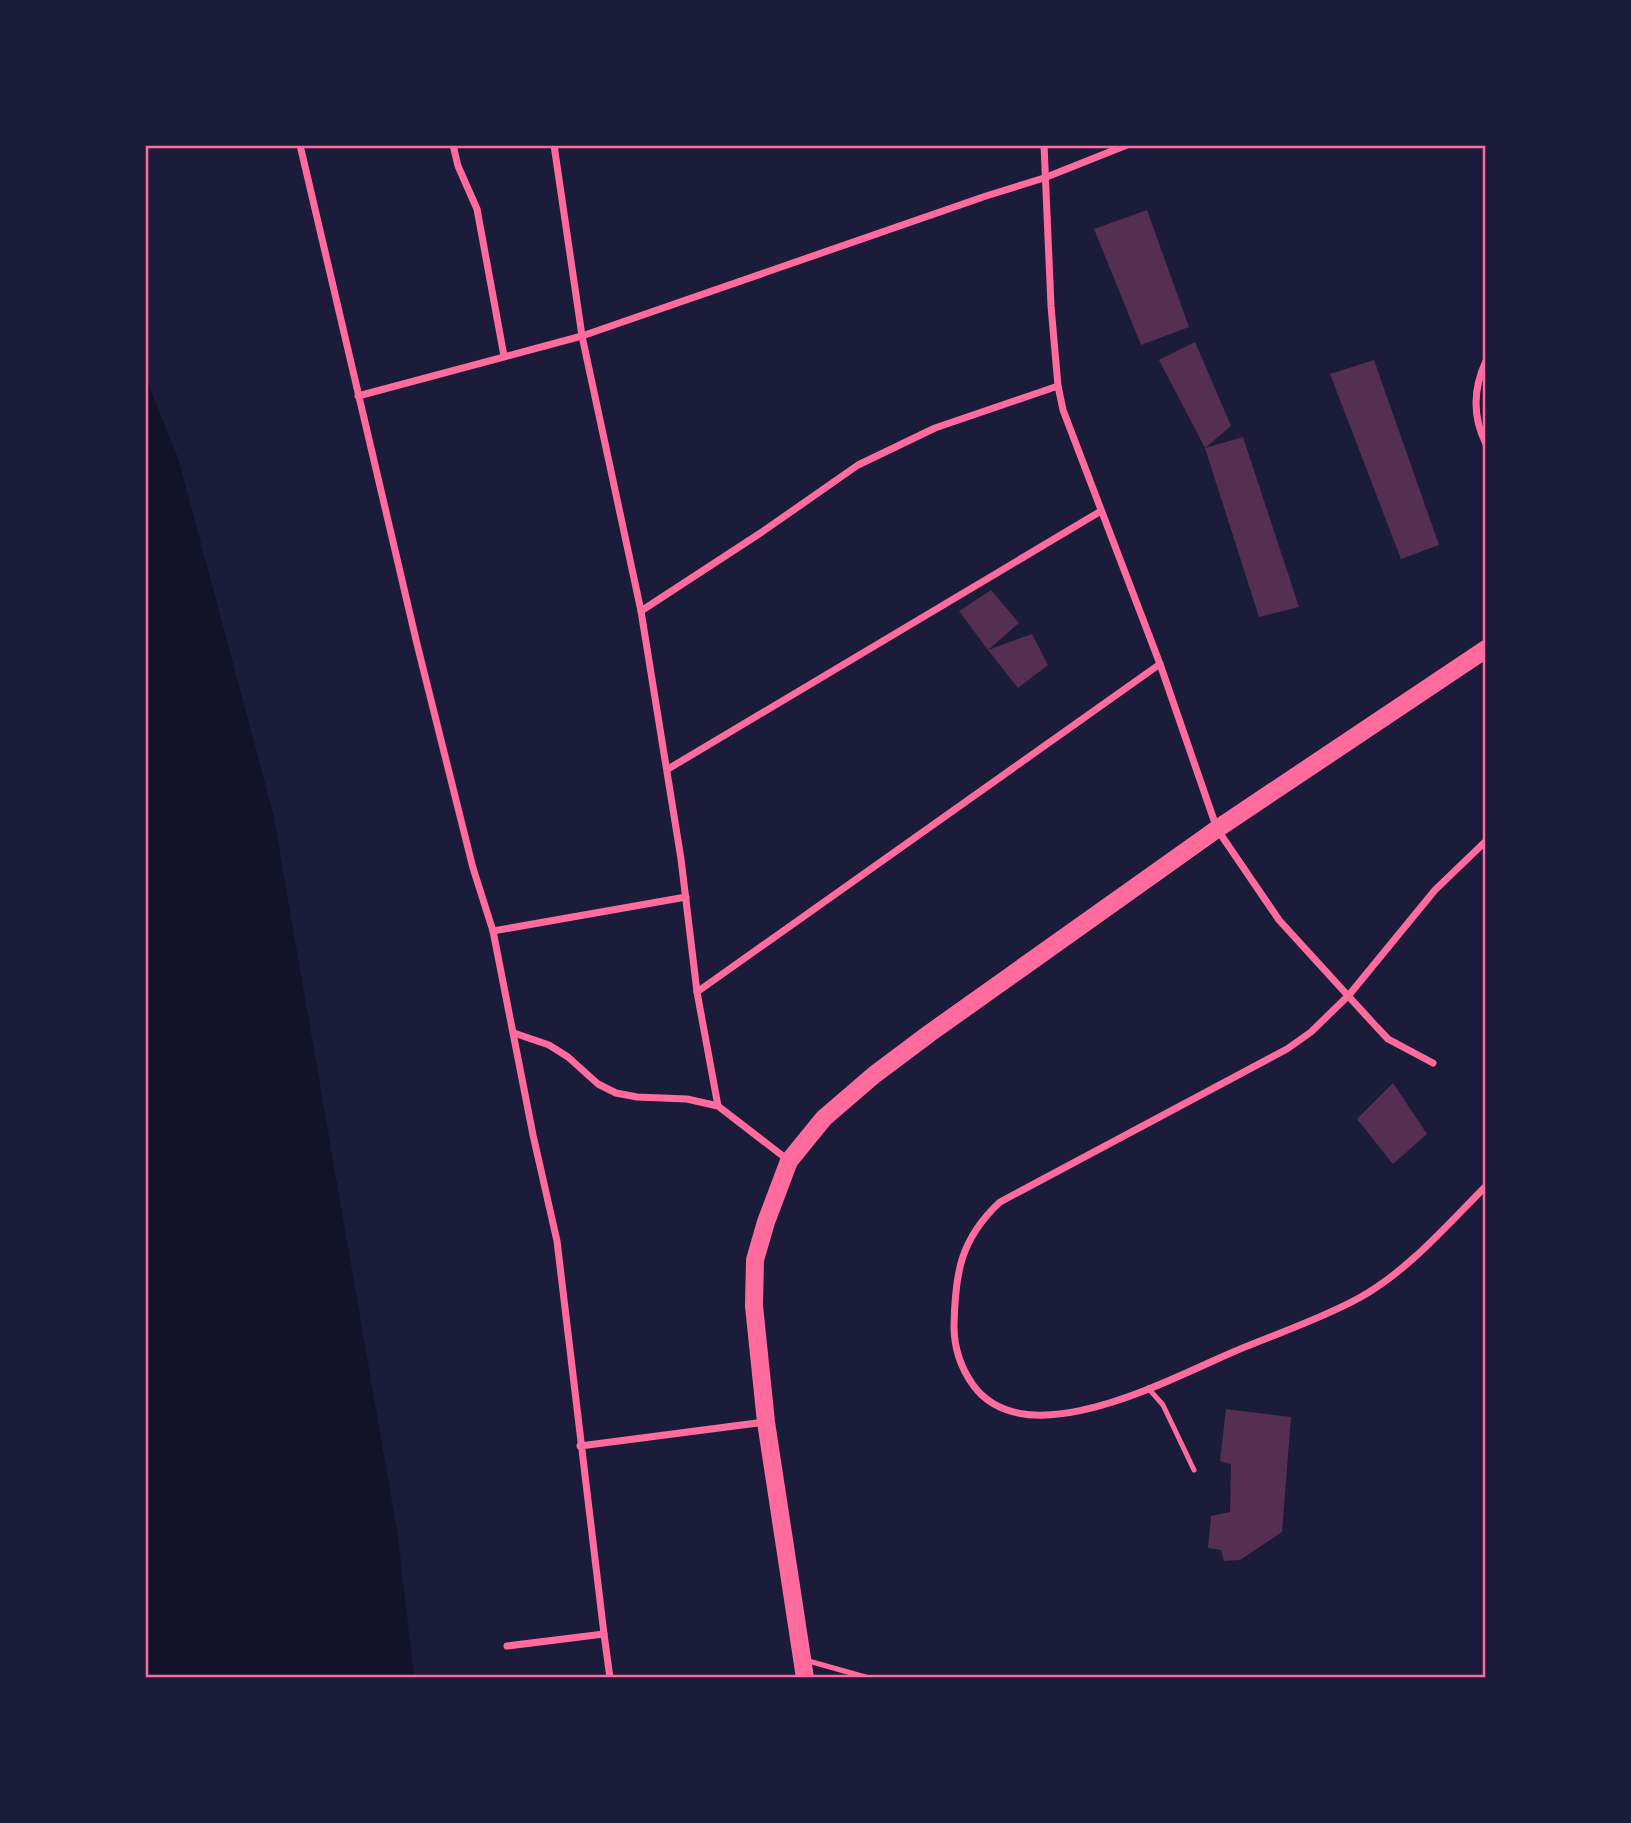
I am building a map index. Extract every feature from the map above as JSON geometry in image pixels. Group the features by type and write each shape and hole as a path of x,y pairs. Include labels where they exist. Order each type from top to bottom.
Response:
{"main road":[{"path":"804,1669 766,1422 754,1306 755,1260 789,1161 824,1118 874,1075 1217,829 1486,649"}],"street":[{"path":"300,145 417,645 473,868 493,931 557,1241 610,1678"},
{"path":"453,145 458,166 477,209 504,356"},
{"path":"554,145 582,336 641,611 668,769 697,992 718,1106"},
{"path":"1044,145 1058,386 1063,411 1160,664 1217,829 1279,920 1388,1039 1433,1063"},
{"path":"358,396 582,336 1044,178 1126,145"},
{"path":"1486,360 1479,376 1474,402 1478,429 1486,444"},
{"path":"641,611 858,466 935,428 1058,386"},
{"path":"668,769 1101,511"},
{"path":"697,992 1160,664"},
{"path":"1486,841 1435,890 1349,995 1311,1032 1287,1049 1000,1202 982,1219 971,1235 957,1276 954,1338 962,1370 979,1393 1004,1410 1038,1416 1075,1413 1148,1388 1360,1298 1407,1264 1486,1186"},
{"path":"493,931 686,897"},
{"path":"514,1034 549,1045 568,1057 598,1084 615,1093 637,1097 687,1099 718,1106 789,1161"},
{"path":"580,1446 766,1422"},
{"path":"507,1646 604,1634"}],"lane":[{"path":"1148,1388 1163,1405 1194,1470"},
{"path":"804,1669 869,1678"}],"shaded area":[{"path":"145,376 178,458 273,813 398,1537 414,1678 145,1678"}],"building":[{"path":"1147,210 1189,327 1141,345 1094,229"},
{"path":"1195,342 1231,426 1205,448 1159,360"},
{"path":"1374,360 1439,545 1401,559 1330,374"},
{"path":"1243,437 1299,607 1259,617 1205,448"},
{"path":"991,590 1019,623 988,650 959,611"},
{"path":"1032,634 1048,665 1018,688 988,650"},
{"path":"1393,1083 1427,1134 1393,1164 1357,1119"},
{"path":"1226,1409 1291,1417 1282,1532 1240,1560 1224,1561 1221,1550 1208,1548 1211,1516 1230,1512 1231,1464 1220,1461"}]}
